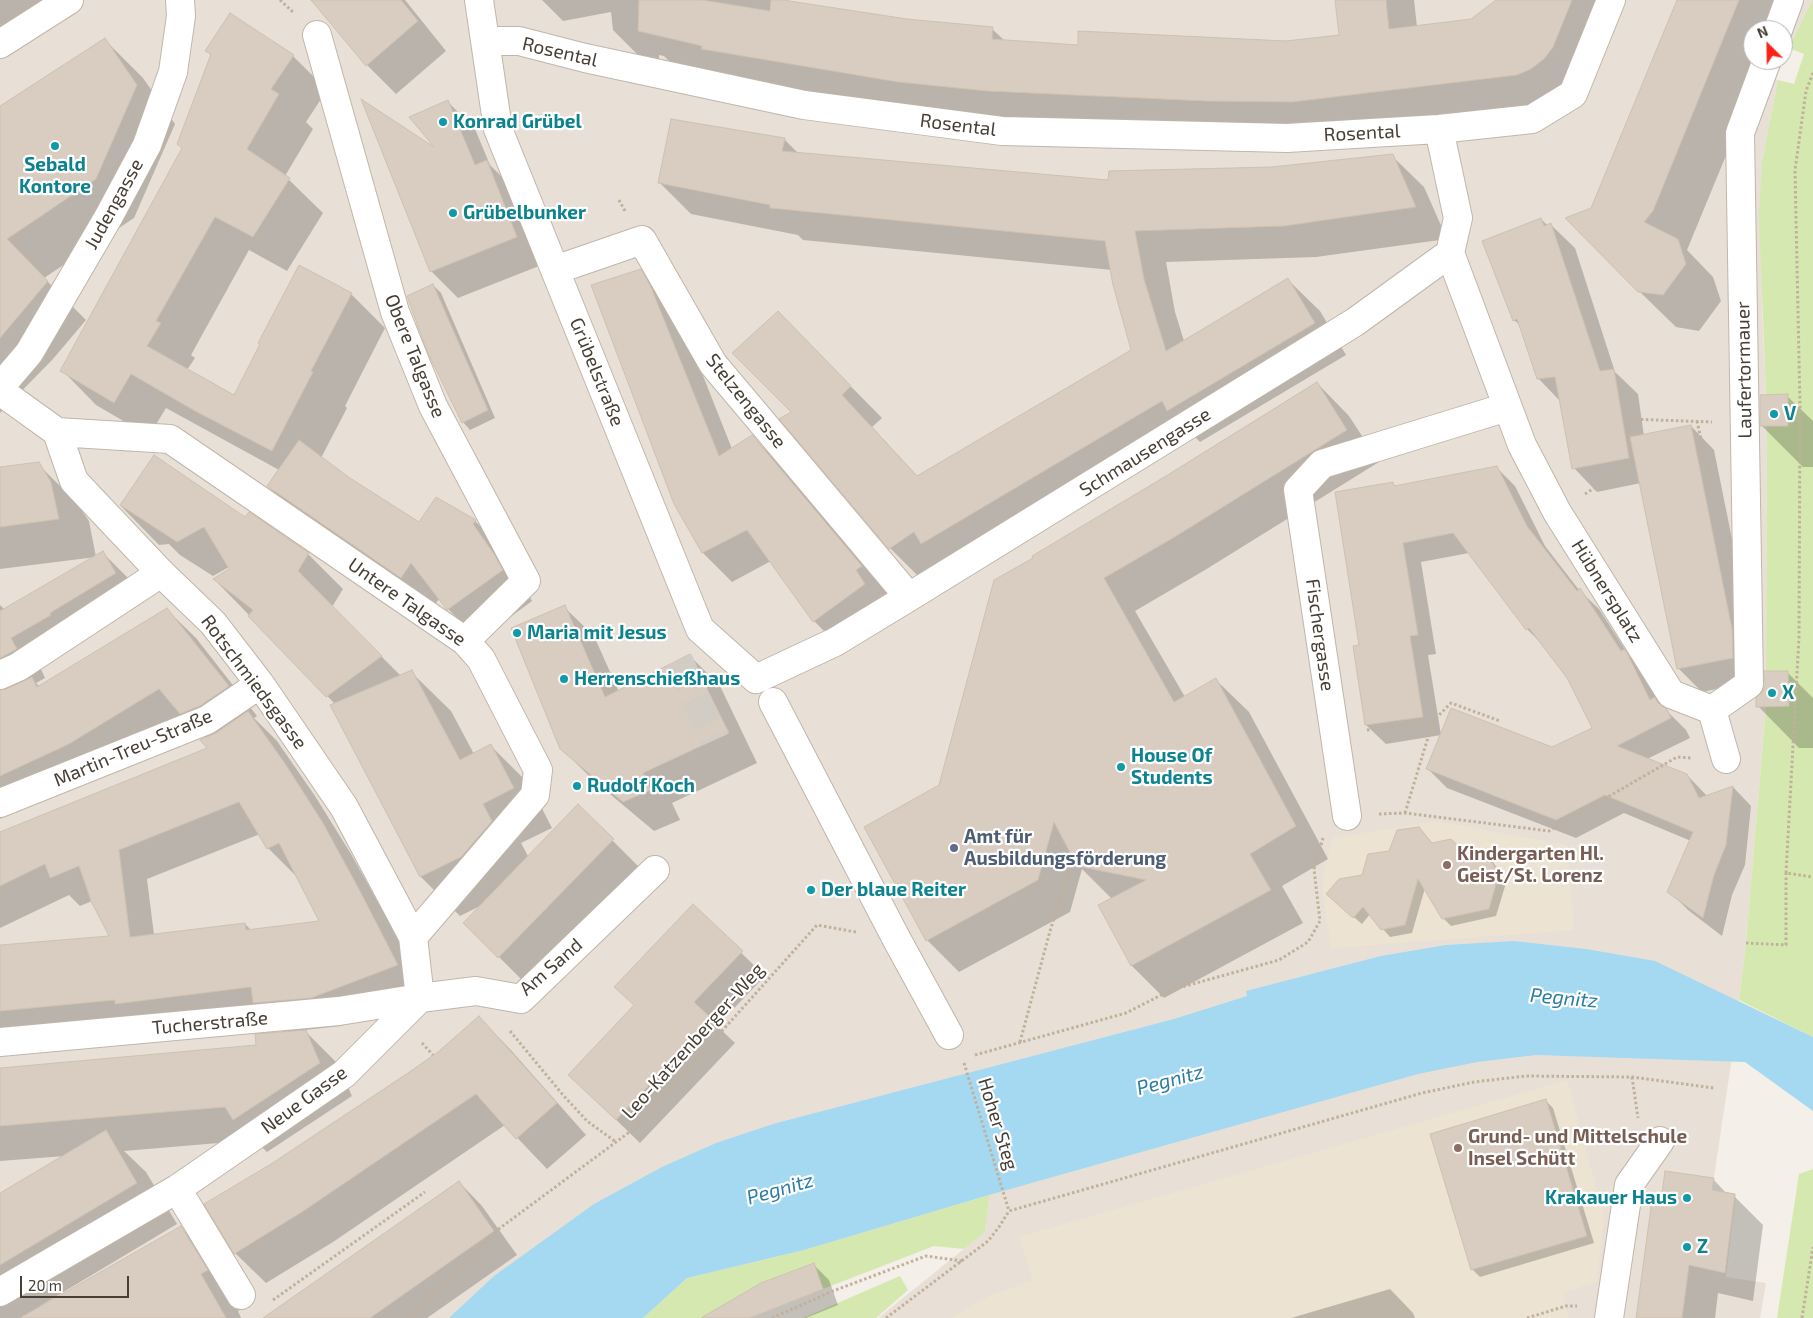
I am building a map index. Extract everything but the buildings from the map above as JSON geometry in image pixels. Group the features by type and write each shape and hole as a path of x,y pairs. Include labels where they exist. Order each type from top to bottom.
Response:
{"street":[{"path":"0,44 69,0"},
{"name":"Judengasse","path":"0,387 29,353 109,216 147,145 173,72 181,16 180,0"},
{"name":"Grübelstraße","path":"479,0 498,129 700,629 756,680"},
{"name":"Rosental","path":"485,41 519,41 585,58 804,105 1002,131 1287,138 1439,129 1532,119 1572,94 1611,0"},
{"path":"1782,20 1789,0"},
{"name":"Obere Talgasse","path":"317,35 395,312 432,406 526,581 466,641"},
{"name":"Laufertormauer","path":"1712,710 1749,684 1740,133 1763,70"},
{"path":"1439,129 1458,218 1450,253"},
{"name":"Stelzengasse","path":"555,270 642,240 713,364 909,596"},
{"name":"Hübnersplatz","path":"1450,253 1522,445 1557,512 1671,694 1712,710"},
{"name":"Schmausengasse","path":"756,680 835,642 1355,322 1450,253"},
{"path":"0,392 57,432"},
{"name":"Fischergasse","path":"1347,816 1298,490 1322,464 1508,407"},
{"name":"Untere Talgasse","path":"57,432 170,439 466,641 481,659 538,770 535,794 413,937"},
{"name":"Rotschmiedsgasse","path":"57,432 74,481 161,573 213,622 260,684 344,808 413,937 420,998"},
{"path":"0,676 18,667 161,573"},
{"name":"Martin-Treu-Straße","path":"0,803 207,720 260,684"},
{"path":"773,702 896,938 949,1035"},
{"path":"1712,710 1726,760"},
{"name":"Am Sand","path":"420,998 476,991 521,999 656,870"},
{"name":"Tucherstraße","path":"0,1042 339,1011 420,998"},
{"name":"Neue Gasse","path":"0,1292 177,1189 344,1074 420,998"},
{"path":"1608,1318 1629,1185 1660,1141"},
{"path":"177,1189 240,1295"}],"path":[{"path":"1746,943 1786,945 1786,873 1799,637 1800,408 1795,170 1806,92 1813,73"},
{"path":"1628,438 1630,419 1714,423"},
{"path":"1697,421 1711,485"},
{"path":"1557,512 1633,463 1632,457"},
{"path":"1406,813 1433,721 1451,703 1500,721"},
{"path":"1334,734 1433,721"},
{"path":"972,1056 1126,1012 1171,990 1279,960 1308,942 1320,921 1314,869 1326,829 1347,816 1406,813 1549,831 1677,757"},
{"path":"1020,1043 1050,932 1071,865"},
{"path":"1786,873 1812,877"},
{"name":"Leo-Katzenberger-Weg","path":"410,1318 500,1228 635,1128 817,925 896,938"},
{"path":"476,991 587,1121 616,1142"},
{"name":"Hoher Steg","path":"963,1058 1009,1211"},
{"path":"886,1318 988,1241 1009,1211 1422,1093 1474,1082 1526,1076 1632,1077 1714,1088"},
{"path":"1632,1077 1636,1117 1660,1141"},
{"path":"267,1305 425,1192"},
{"path":"1802,1318 1813,1247"},
{"path":"772,1318 833,1291 926,1256 962,1261"},
{"path":"1527,1318 1566,1306"}],"shaded area":[{"path":"0,0 1812,0 1793,40 1793,20 1743,20 1743,70 1763,70 1770,77 1778,80 1762,161 1762,308 1766,395 1759,395 1759,426 1767,426 1766,671 1756,672 1757,707 1766,707 1746,943 1731,1064 1712,1190 1736,1194 1726,1277 1766,1283 1760,1318 878,1318 985,1232 988,1195 804,1250 687,1278 643,1318 0,1318"},
{"name":"Kindergarten Hl. Geist/St. Lorenz","path":"1436,821 1567,845 1574,930 1331,948 1322,885 1332,838"},
{"name":"Grund- und Mittelschule Insel Schütt","path":"1567,1080 1604,1216 1597,1282 1562,1293 1569,1318 951,1318 987,1297 1033,1280 1019,1237"}],"green space":[{"path":"1813,0 1813,1037 1739,1000 1746,943 1766,707 1789,706 1788,671 1766,671 1767,426 1788,425 1788,394 1766,395 1759,217 1762,161 1778,80 1794,84 1804,54 1793,50 1793,40"},
{"path":"1813,1169 1813,1318 1777,1318 1799,1174"},
{"path":"989,1195 985,1232 964,1249 934,1246 823,1289 813,1263 761,1283 717,1309 722,1318 643,1318 687,1278 804,1250"},
{"path":"900,1276 908,1290 876,1318 803,1318"}],"water":[{"name":"Pegnitz","path":"1514,941 1586,949 1655,961 1813,1037 1813,1111 1745,1062 1536,1055 1477,1062 1418,1074 989,1195 804,1250 687,1278 643,1318 449,1318 494,1276 594,1204 662,1167 716,1143 773,1124 1174,1019 1247,996 1246,991 1381,956 1446,945"}],"tunnel":[{"path":"679,660 714,740"}],"place":[{"name":"Konrad Grübel","path":"443,122"},
{"name":"Sebald Kontore","path":"55,146"},
{"name":"Grübelbunker","path":"453,213"},
{"name":"V","path":"1774,414"},
{"name":"Maria mit Jesus","path":"517,633"},
{"name":"Herrenschießhaus","path":"564,679"},
{"name":"X","path":"1772,693"},
{"name":"House Of Students","path":"1121,767"},
{"name":"Rudolf Koch","path":"577,786"},
{"name":"Amt für Ausbildungsförderung","path":"954,848"},
{"name":"Kindergarten Hl. Geist/St. Lorenz","path":"1447,865"},
{"name":"Der blaue Reiter","path":"811,890"},
{"name":"Grund- und Mittelschule Insel Schütt","path":"1458,1148"},
{"name":"Krakauer Haus","path":"1687,1198"},
{"name":"Z","path":"1687,1247"}]}
